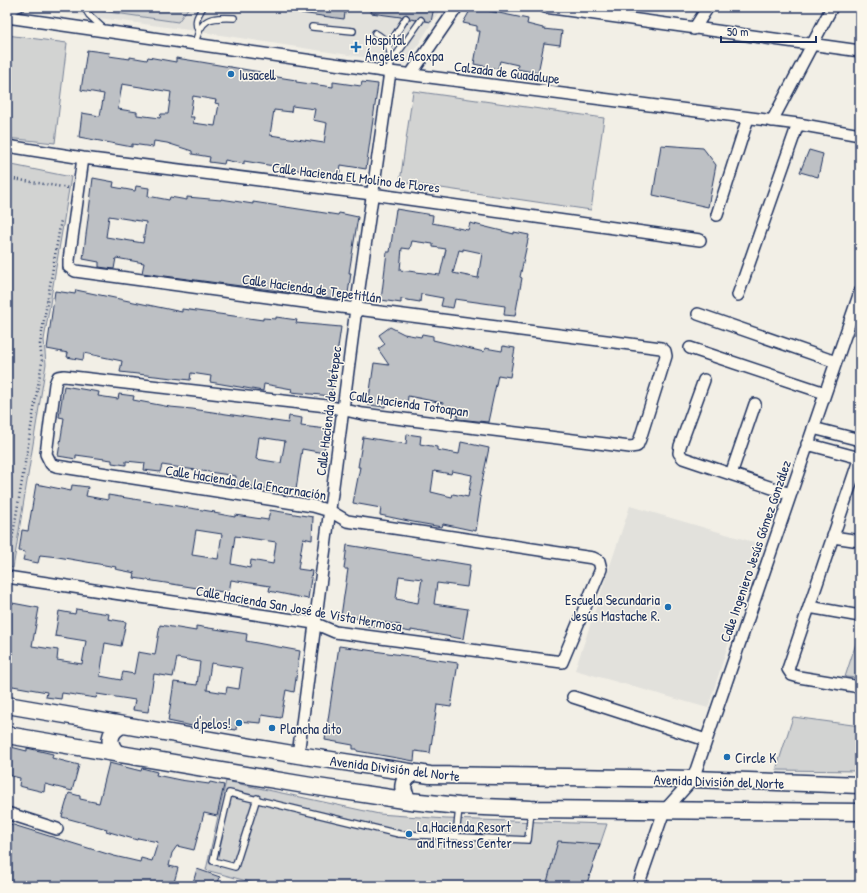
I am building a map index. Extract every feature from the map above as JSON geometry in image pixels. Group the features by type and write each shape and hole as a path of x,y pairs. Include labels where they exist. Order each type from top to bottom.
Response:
{"main road":[{"name":"Avenida División del Norte","path":"7,706 298,755 416,773 472,777 693,779 860,785"},
{"path":"90,749 95,746 101,737 101,728 95,720"},
{"path":"118,754 112,747 110,738 114,729 123,725"},
{"name":"Avenida División del Norte","path":"7,735 384,797 459,806 531,809 664,811 860,812"},
{"path":"384,797 391,791 393,782 390,772 386,769"},
{"path":"410,801 404,794 403,785 408,777 416,773"}],"street":[{"path":"411,74 457,7"},
{"path":"546,7 577,9 694,29 860,51"},
{"path":"694,29 708,7"},
{"path":"772,121 832,7"},
{"name":"Calzada de Guadalupe","path":"7,15 390,72 798,124 860,135"},
{"name":"Calle Hacienda de Metepec","path":"298,755 356,310 390,72"},
{"path":"716,215 748,118"},
{"path":"738,295 798,124"},
{"name":"Calle Hacienda El Molino de Flores","path":"7,146 83,158 372,194 700,240"},
{"name":"Calle Hacienda de Tepetitlán","path":"83,158 69,260 69,267 75,271 356,310 661,348 665,351 666,356 640,440 637,446 630,447"},
{"name":"Calle Ingeniero Jesús Gómez González","path":"664,811 693,779 860,292"},
{"path":"698,314 836,362"},
{"path":"690,348 825,392"},
{"name":"Calle Hacienda Totoapan","path":"51,464 46,454 55,384 58,378 64,376 344,409 363,414 630,447"},
{"path":"704,380 680,446 679,453 683,458 790,494"},
{"path":"731,474 755,404"},
{"path":"813,428 860,440"},
{"path":"808,444 859,463 788,669 792,675 860,687"},
{"name":"Calle Hacienda de la Encarnación","path":"51,464 313,506 330,511 347,521 594,558 599,561 601,569 562,662"},
{"path":"833,537 860,541"},
{"name":"Calle Hacienda San José de Vista Hermosa","path":"7,577 314,623 335,632 562,662"},
{"path":"809,607 860,616"},
{"path":"573,697 706,740"},
{"path":"638,886 664,811"},
{"path":"7,813 57,829"}],"lane":[{"path":"7,15 22,7"},
{"path":"84,7 89,15 107,31"},
{"path":"198,30 196,26 196,18 203,7"},
{"path":"195,44 198,30 206,21 211,18 234,18"},
{"path":"389,45 406,18"},
{"path":"392,58 398,54 421,20"},
{"path":"312,28 352,31"},
{"path":"374,33 381,36 389,45 392,58 390,72"},
{"path":"257,798 235,867 213,860 229,793 257,798 399,834 528,840 531,809"},
{"path":"456,836 459,806"}],"path":[{"path":"7,178 67,188 66,196"},
{"path":"7,545 11,546 42,362 40,344 62,219"}],"shaded area":[{"name":"Hospital Ángeles Acoxpa","path":"17,7 442,7 406,64 182,29"},
{"path":"98,7 189,7 178,22 101,11"},
{"path":"7,35 67,43 55,143 7,138"},
{"path":"413,91 604,118 591,210 400,182"},
{"path":"7,164 71,177 44,340 46,364 13,568 7,566"},
{"name":"Escuela Secundaria Jesús Mastache R.","path":"630,506 760,544 708,708 575,670"},
{"path":"860,631 860,678 845,677"},
{"path":"793,717 860,726 860,771 776,770"},
{"name":"La Hacienda Resort and Fitness Center","path":"226,781 379,814 446,819 607,824 586,886 265,886 206,870"}],"building":[{"path":"300,7 346,7 344,19 300,13"},
{"path":"372,7 434,7 431,22 425,21 422,16 416,20 410,19 407,14 401,17 371,13"},
{"path":"472,7 490,7 489,11 528,19 527,24 543,29 562,31 560,45 544,43 538,73 517,69 518,65 500,61 498,69 474,64 480,31 477,31 477,26 463,23"},
{"path":"87,50 110,53 109,56 130,59 130,57 147,60 148,57 176,62 176,58 260,72 259,74 296,80 296,82 333,87 333,82 361,86 362,82 378,84 366,169 341,165 339,177 244,161 244,164 225,160 224,164 209,162 210,157 192,154 192,151 167,143 154,141 153,147 132,144 132,147 79,137 82,113 100,116 104,94 81,90","holes":["122,84 171,92 168,114 161,114 160,118 137,115 137,112 118,109","193,96 216,100 215,103 219,104 215,126 193,123 194,117 190,117","292,106 315,109 313,120 327,123 324,143 270,135 274,110 291,112"]},
{"path":"661,145 703,148 716,165 708,207 653,195"},
{"path":"809,150 823,154 818,177 800,172"},
{"path":"93,178 114,182 113,187 135,191 136,186 149,188 148,196 169,200 170,197 187,200 187,197 221,199 253,204 253,202 338,215 339,213 358,217 349,273 351,273 347,300 142,273 144,263 116,258 114,269 99,267 99,262 83,259","holes":["109,216 146,222 143,243 106,237"]},
{"path":"396,209 433,215 432,223 468,230 470,223 514,234 514,232 529,235 520,277 522,278 515,316 504,315 505,306 455,299 453,308 441,306 443,298 421,294 420,302 401,299 401,303 381,300 387,252 390,252","holes":["412,241 433,244 433,247 446,249 440,275 400,270 402,248 410,249","463,249 482,253 478,278 453,273 459,250 463,251"]},
{"path":"76,290 182,312 182,309 263,320 263,318 276,319 276,317 297,320 296,323 341,327 331,396 291,392 292,389 264,384 263,391 210,382 211,376 191,373 190,380 120,372 122,361 84,353 83,360 67,357 68,353 47,349 55,291 75,294"},
{"path":"390,327 404,334 421,337 422,334 433,336 433,340 484,352 485,348 502,351 503,346 515,348 510,377 498,375 488,422 457,419 458,412 442,410 443,403 408,396 407,405 386,402 385,407 368,405 374,363 389,365 378,349 385,344 379,335"},
{"path":"64,386 99,392 98,396 118,399 119,394 134,396 133,400 170,407 288,423 289,416 302,418 301,426 327,429 324,453 302,449 296,490 273,486 272,489 235,484 236,476 162,465 160,472 144,470 145,463 126,461 126,465 112,463 112,460 76,455 76,459 58,456 64,418 59,417","holes":["259,437 285,441 281,463 256,459"]},
{"path":"407,434 421,436 420,444 437,447 437,450 459,454 461,442 489,448 479,496 481,497 476,531 443,524 442,527 380,515 381,508 353,503 360,467 358,467 363,437 406,444","holes":["434,471 451,474 452,471 472,475 468,497 453,494 452,497 431,492"]},
{"path":"36,484 71,491 72,485 88,487 86,496 108,500 108,495 215,512 214,513 235,517 235,515 268,520 270,510 313,517 312,540 303,538 298,569 312,571 308,599 269,591 270,586 231,580 229,593 134,578 135,573 115,569 116,567 58,557 40,555 38,563 23,560 25,552 19,551 22,530 28,531","holes":["196,530 222,534 218,559 192,555","235,536 276,542 273,564 251,560 250,568 231,564"]},
{"path":"347,545 470,565 467,587 437,583 434,604 468,609 463,639 411,630 411,632 400,630 400,625 381,622 380,628 367,626 368,620 341,616 348,569 344,569","holes":["399,576 422,579 418,603 396,599"]},
{"path":"7,602 39,608 32,646 58,650 57,660 82,664 86,641 55,636 59,611 75,614 76,609 109,614 108,619 126,622 121,646 105,643 100,676 121,680 123,672 134,674 138,652 155,655 160,625 196,631 196,626 247,634 246,641 300,651 294,692 286,690 281,718 262,715 261,723 237,721 236,730 202,725 202,728 168,721 174,682 197,685 200,662 177,658 173,677 154,674 148,712 133,710 135,700 97,694 96,698 62,693 61,699 46,697 47,692 7,685","holes":["211,663 242,668 239,689 227,687 226,693 207,690"]},
{"path":"339,646 458,663 451,707 437,705 430,753 415,751 414,761 357,751 357,749 353,749 353,745 325,740"},
{"path":"7,746 27,751 27,748 53,754 52,758 79,765 72,791 45,784 44,792 19,786 20,778 7,775"},
{"path":"109,763 141,771 142,768 157,772 156,775 180,780 209,784 210,782 224,785 217,816 204,813 194,850 177,846 172,853 169,866 178,868 173,886 23,886 7,881 7,823 114,856 140,862 141,858 152,861 158,842 138,838 137,840 106,831 107,829 62,817 69,793 80,796 80,799 99,803"},
{"path":"558,841 600,844 586,886 546,886"},
{"path":"197,869 220,877 217,886 192,886"}],"place":[{"name":"Hospital Ángeles Acoxpa","path":"356,47"},
{"name":"Iusacell","path":"231,74"},
{"name":"Escuela Secundaria Jesús Mastache R.","path":"668,607"},
{"name":"d'pelos!","path":"239,723"},
{"name":"Plancha dito","path":"272,728"},
{"name":"Circle K","path":"727,757"},
{"name":"La Hacienda Resort and Fitness Center","path":"409,834"}]}
